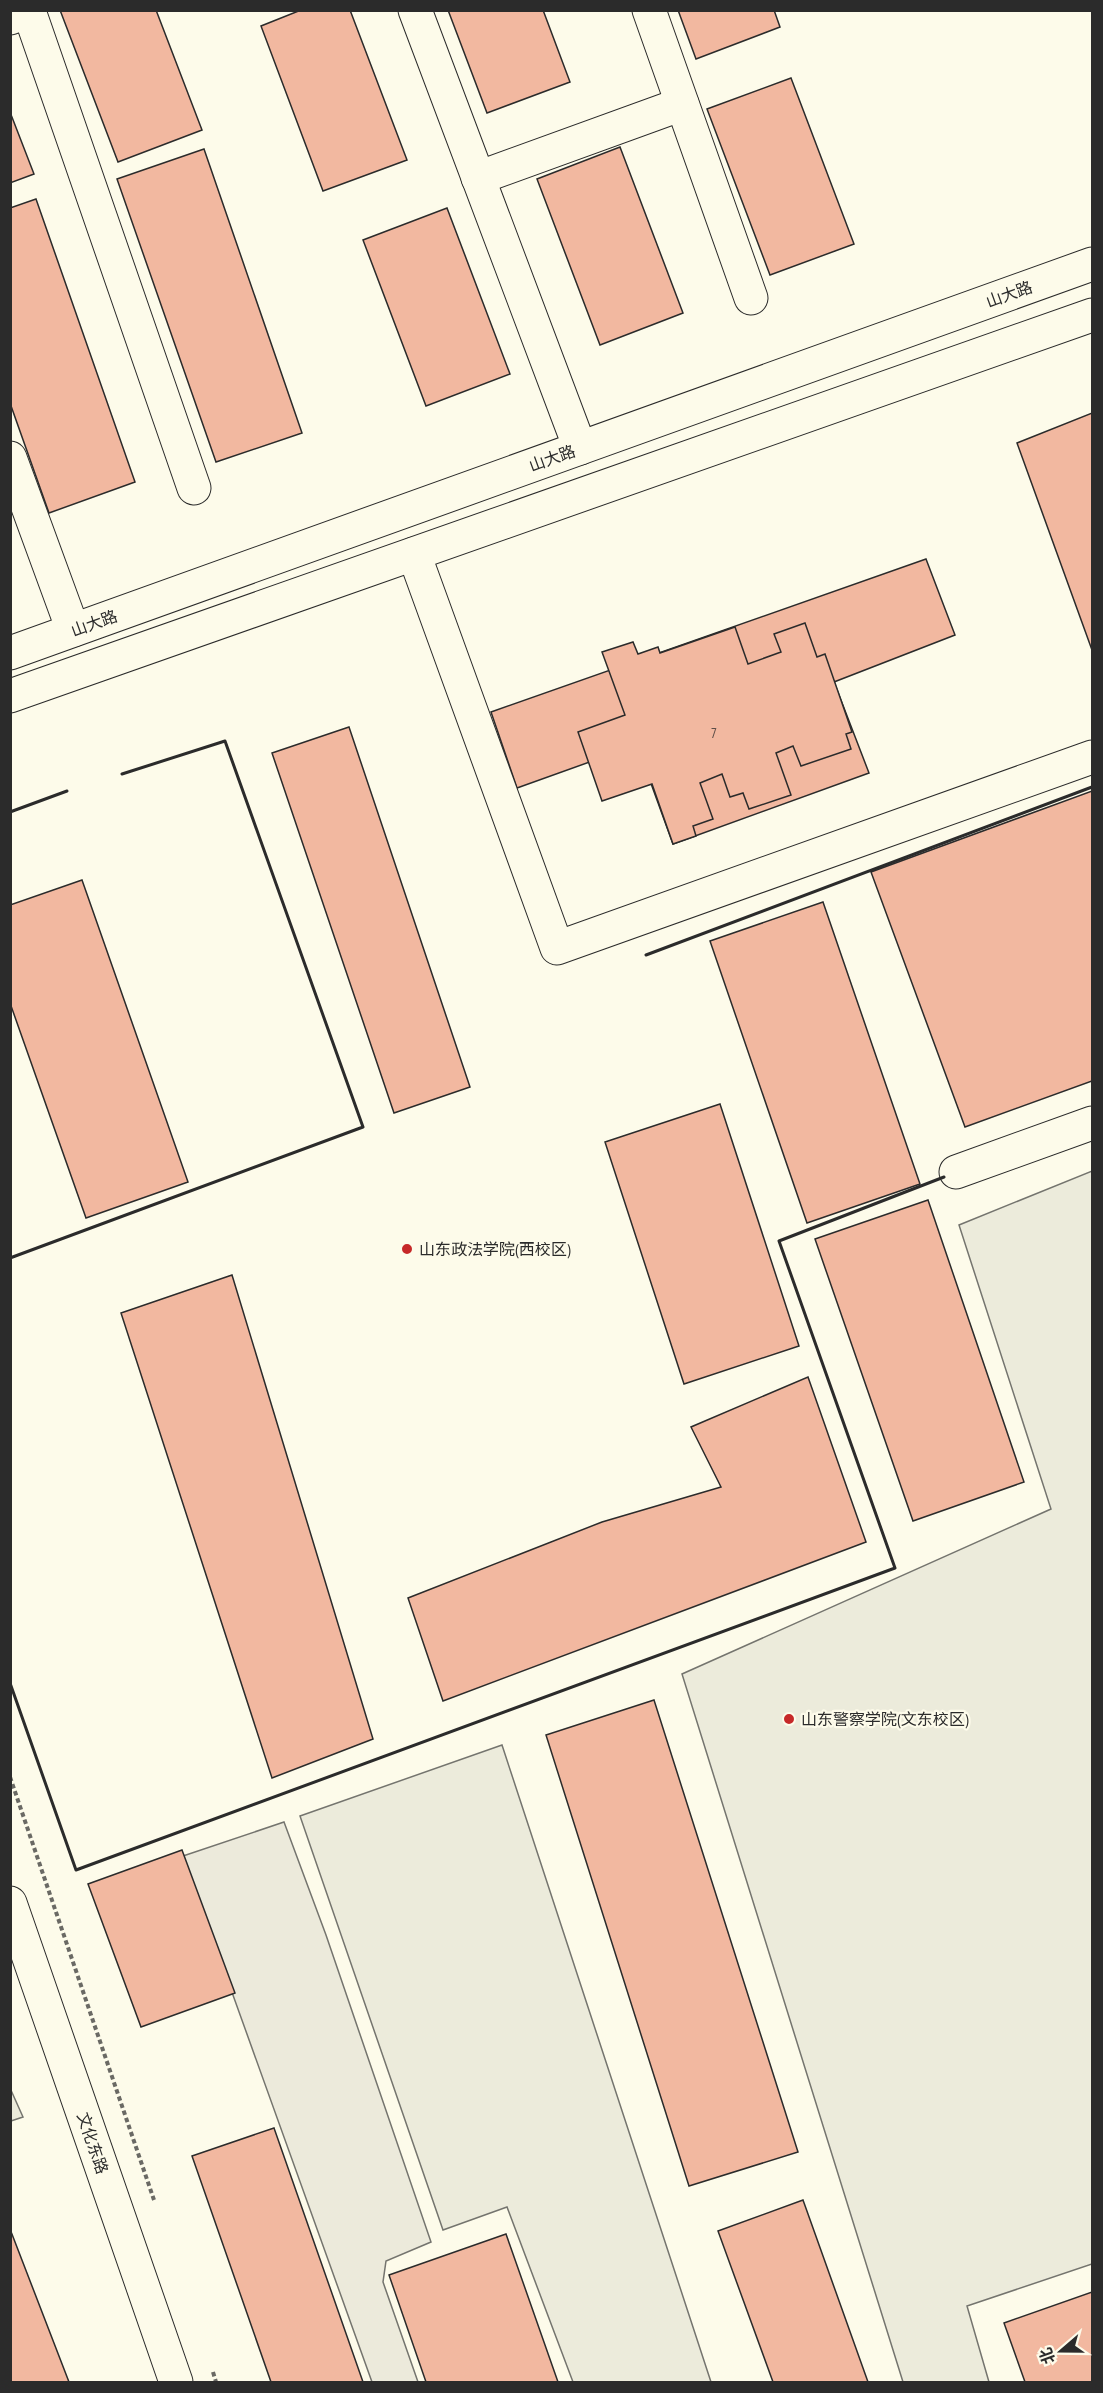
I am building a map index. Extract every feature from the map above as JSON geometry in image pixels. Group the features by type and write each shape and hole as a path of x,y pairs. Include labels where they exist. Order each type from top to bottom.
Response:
{"main road":[{"path":"415,10 580,448"},
{"path":"648,10 751,298"},
{"path":"10,18 29,11 194,488"},
{"path":"478,178 682,104"},
{"name":"山大路","path":"10,653 1092,264"},
{"path":"10,696 1092,315"},
{"path":"10,458 73,630"},
{"path":"414,554 557,948 1092,757"},
{"path":"956,1172 1092,1123"},
{"name":"文化东路","path":"11,1906 176,2382"}],"path":[{"path":"10,1777 155,2203"},
{"path":"213,2371 216,2382"}],"shaded area":[{"path":"1092,1171 1092,2264 967,2306 989,2382 903,2382 682,1674 1051,1509 959,1225"},
{"path":"502,1745 711,2382 573,2382 507,2207 443,2230 300,1816"},
{"path":"284,1822 326,1935 431,2242 386,2261 383,2282 418,2382 372,2382 183,1856"},
{"path":"10,2088 23,2117 11,2121 10,2121"}],"building":[{"path":"60,10 156,10 202,130 118,162"},
{"path":"301,10 350,10 407,160 323,191 261,26"},
{"path":"448,10 543,10 570,82 487,113"},
{"path":"678,10 774,10 780,27 696,59"},
{"path":"791,78 854,244 770,275 707,109"},
{"path":"10,112 34,174 10,183"},
{"path":"620,147 683,313 600,345 537,179"},
{"path":"204,149 302,433 216,462 117,179"},
{"path":"36,199 135,482 49,513 10,403 10,208"},
{"path":"447,208 510,374 426,406 363,240"},
{"path":"1092,413 1092,650 1017,443"},
{"path":"926,559 955,635 834,682 869,773 673,844 637,745 517,788 491,712"},
{"path":"805,623 817,657 825,654 852,732 846,734 851,749 801,766 793,746 776,753 791,795 749,809 743,793 730,797 722,774 700,783 713,819 693,826 696,836 673,844 652,784 602,801 578,732 625,715 602,652 633,642 638,654 658,647 660,653 735,627 748,664 781,652 774,634"},
{"path":"349,727 470,1087 394,1113 272,753"},
{"path":"1092,791 1092,1081 965,1127 871,872"},
{"path":"82,880 188,1182 86,1218 10,1003 10,905"},
{"path":"823,902 920,1184 807,1223 710,941"},
{"path":"720,1104 799,1346 684,1384 605,1142"},
{"path":"928,1200 1024,1482 913,1521 815,1239"},
{"path":"232,1275 373,1739 272,1778 121,1313"},
{"path":"808,1377 866,1542 443,1701 408,1598 602,1522 721,1487 691,1427"},
{"path":"654,1700 798,2152 689,2186 546,1735"},
{"path":"182,1850 235,1993 141,2027 88,1884"},
{"path":"274,2128 363,2382 271,2382 192,2156"},
{"path":"803,2200 868,2382 773,2382 718,2231"},
{"path":"10,2229 69,2382 10,2382"},
{"path":"506,2234 558,2382 426,2382 389,2275"},
{"path":"1092,2292 1092,2382 1025,2382 1004,2323"}],"wall":[{"path":"10,1258 363,1127 225,741 122,774"},
{"path":"646,955 1092,787"},
{"path":"10,812 67,791"},
{"path":"10,1683 76,1870 895,1568 779,1241 944,1177"}],"place":[{"name":"山东政法学院(西校区)","path":"407,1249"},
{"name":"山东警察学院(文东校区)","path":"789,1719"}]}
